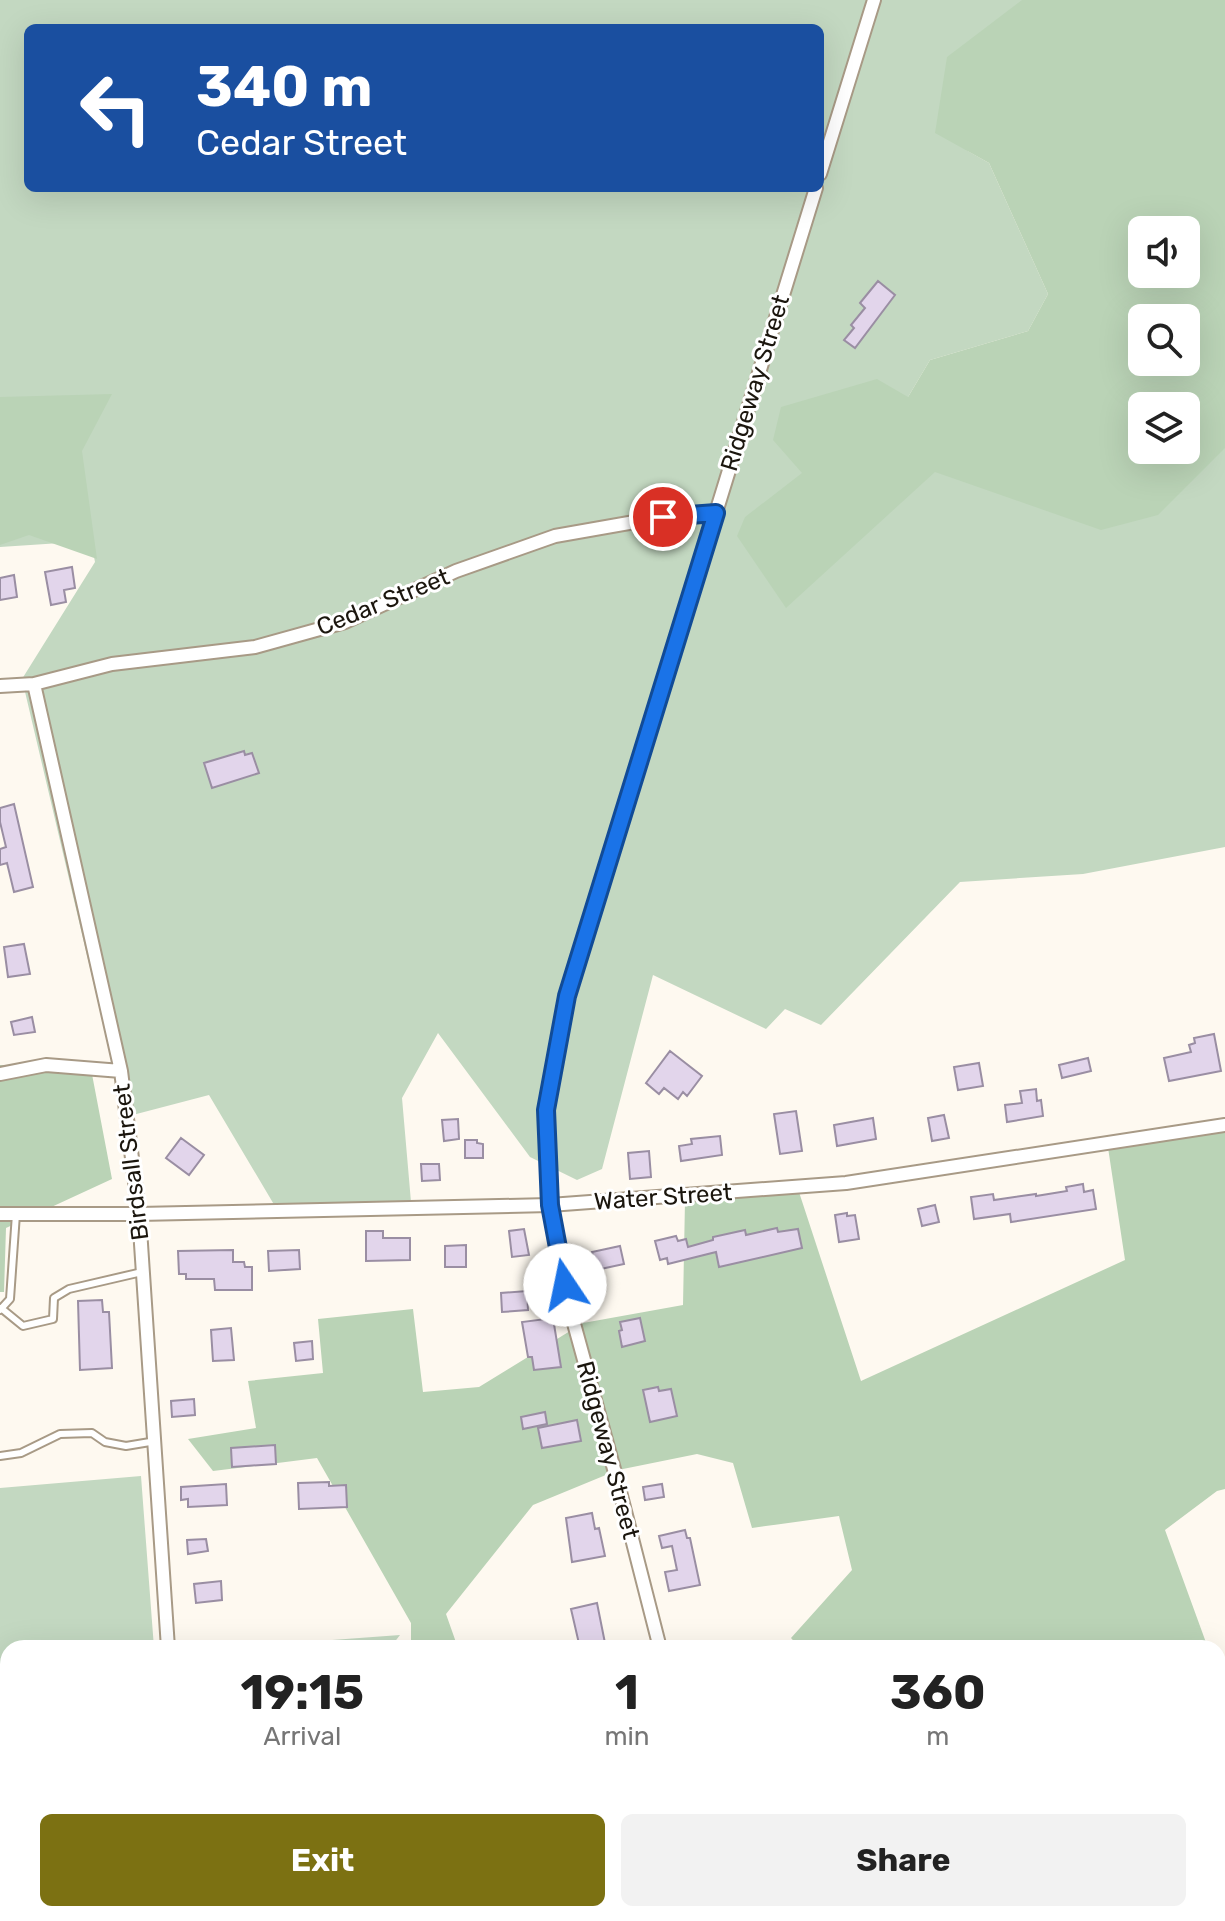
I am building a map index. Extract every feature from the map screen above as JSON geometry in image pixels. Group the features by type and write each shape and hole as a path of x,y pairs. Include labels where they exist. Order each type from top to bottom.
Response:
{"street":[{"path":"824,161 874,0"},
{"name":"Ridgeway Street","path":"658,1640 570,1309 550,1205 546,1110 567,996 815,192"},
{"name":"Cedar Street","path":"0,686 34,684 112,664 255,647 345,622 456,571 555,536 663,517 716,513"},
{"name":"Birdsall Street","path":"34,684 121,1071 139,1214 168,1640"},
{"path":"0,1074 46,1065 121,1071"},
{"name":"Water Street","path":"0,1214 550,1205 846,1183 1225,1125"}],"lane":[{"path":"16,1214 10,1299 1,1309 23,1326 53,1319 54,1298 69,1289 143,1272"},
{"path":"0,1456 21,1453 60,1434 92,1433 105,1442 126,1446 156,1441"}],"green space":[{"path":"0,0 1225,0 1225,847 1083,874 960,882 821,1025 785,1009 766,1029 653,975 602,1169 577,1180 530,1157 438,1033 402,1098 411,1202 279,1213 209,1095 125,1117 22,679 95,562 91,541 0,547","holes":["966,150 1128,222 1128,216 1200,216 1200,288 1154,288 908,397 930,360 1028,331 1048,294 989,163"]},
{"path":"1022,0 1225,0 1225,448 1158,515 1101,530 935,472 786,608 737,536 745,517 802,473 773,440 781,407 877,379 908,397 930,360 1028,331 1048,294 989,163 935,133 947,57"},
{"path":"112,394 82,451 97,559 29,535 0,545 0,397"},
{"path":"0,1065 91,1069 112,1179 6,1228 4,1292 0,1292"},
{"path":"1225,1125 1225,1489 1217,1491 1165,1530 1205,1640 793,1640 791,1638 852,1570 839,1516 752,1528 733,1463 697,1454 618,1470 533,1505 446,1614 455,1640 411,1640 411,1623 317,1458 213,1471 188,1439 256,1428 248,1381 323,1373 318,1319 413,1309 423,1392 479,1387 583,1323 683,1305 685,1201 797,1186 861,1381 1125,1260 1107,1141"},
{"path":"141,1476 153,1640 0,1640 0,1488"},
{"path":"400,1635 396,1640 332,1640"}],"building":[{"path":"878,281 895,295 855,348 844,340 865,308 860,303"},
{"path":"72,567 75,588 64,590 66,602 51,605 45,572"},
{"path":"14,575 17,597 0,600 0,578"},
{"path":"244,751 245,755 252,753 259,773 212,788 204,763"},
{"path":"14,804 33,887 14,892 7,863 0,865 0,849 6,847 0,808"},
{"path":"24,944 30,974 8,977 4,947"},
{"path":"32,1017 35,1032 14,1035 11,1022"},
{"path":"1214,1034 1221,1071 1169,1081 1164,1058 1191,1052 1189,1045 1195,1043 1194,1038"},
{"path":"670,1051 702,1076 687,1096 683,1092 678,1099 664,1088 659,1094 646,1083"},
{"path":"1088,1058 1091,1071 1062,1078 1059,1065"},
{"path":"979,1063 983,1086 958,1090 954,1067"},
{"path":"1036,1089 1043,1116 1007,1122 1005,1105 1022,1103 1020,1091"},
{"path":"796,1111 802,1151 780,1154 774,1114"},
{"path":"944,1115 949,1138 932,1141 928,1118"},
{"path":"873,1118 876,1139 837,1146 834,1125"},
{"path":"458,1119 459,1139 444,1141 442,1120"},
{"path":"720,1136 722,1155 681,1161 679,1146 692,1144 691,1139"},
{"path":"181,1138 204,1155 189,1175 166,1158"},
{"path":"465,1140 477,1140 477,1143 483,1144 483,1158 465,1158"},
{"path":"649,1151 651,1177 630,1179 628,1153"},
{"path":"421,1164 439,1164 440,1180 422,1181"},
{"path":"1083,1184 1084,1192 1093,1190 1096,1209 1011,1222 1010,1214 974,1219 971,1197 993,1194 994,1200 1036,1196 1067,1191 1066,1187"},
{"path":"935,1205 939,1222 922,1226 918,1209"},
{"path":"847,1213 847,1216 855,1215 859,1239 839,1242 835,1215"},
{"path":"777,1228 778,1232 798,1229 802,1248 719,1267 716,1252 668,1264 667,1258 660,1260 655,1241 676,1236 678,1241 686,1239 688,1247 713,1240 713,1237 745,1230 746,1235"},
{"path":"524,1229 529,1255 512,1257 509,1231"},
{"path":"366,1231 383,1231 383,1238 410,1238 410,1260 366,1261"},
{"path":"466,1245 466,1267 445,1267 445,1246"},
{"path":"620,1246 624,1264 596,1270 592,1252"},
{"path":"233,1250 233,1262 244,1262 245,1267 252,1267 252,1290 215,1290 214,1279 186,1279 186,1274 179,1274 178,1251"},
{"path":"299,1250 300,1269 269,1271 268,1251"},
{"path":"527,1291 528,1310 502,1312 501,1293"},
{"path":"102,1300 103,1312 109,1312 112,1368 80,1370 78,1301"},
{"path":"553,1318 561,1367 534,1370 532,1357 528,1357 522,1322"},
{"path":"640,1318 645,1341 622,1347 620,1322"},
{"path":"231,1328 234,1360 213,1361 211,1330"},
{"path":"312,1341 313,1359 296,1361 294,1343"},
{"path":"658,1387 659,1391 671,1389 677,1416 650,1422 643,1390"},
{"path":"194,1399 195,1415 172,1417 171,1401"},
{"path":"545,1412 547,1424 523,1429 521,1417"},
{"path":"577,1420 581,1441 542,1448 538,1428"},
{"path":"275,1445 276,1464 232,1467 231,1448"},
{"path":"329,1482 329,1486 346,1485 347,1507 299,1509 298,1483"},
{"path":"226,1484 227,1505 188,1507 188,1499 181,1500 181,1487"},
{"path":"662,1484 664,1497 645,1500 643,1487"},
{"path":"592,1513 605,1556 572,1562 566,1518"},
{"path":"685,1530 687,1538 690,1538 700,1585 669,1591 665,1572 677,1570 672,1546 662,1548 659,1536"},
{"path":"206,1539 208,1551 188,1554 187,1540"},
{"path":"221,1581 222,1600 196,1603 194,1584"},
{"path":"597,1603 604,1640 578,1640 571,1609"}],"route":[{"path":"565,1285 550,1205 546,1110 567,996 716,513 663,517"}]}
